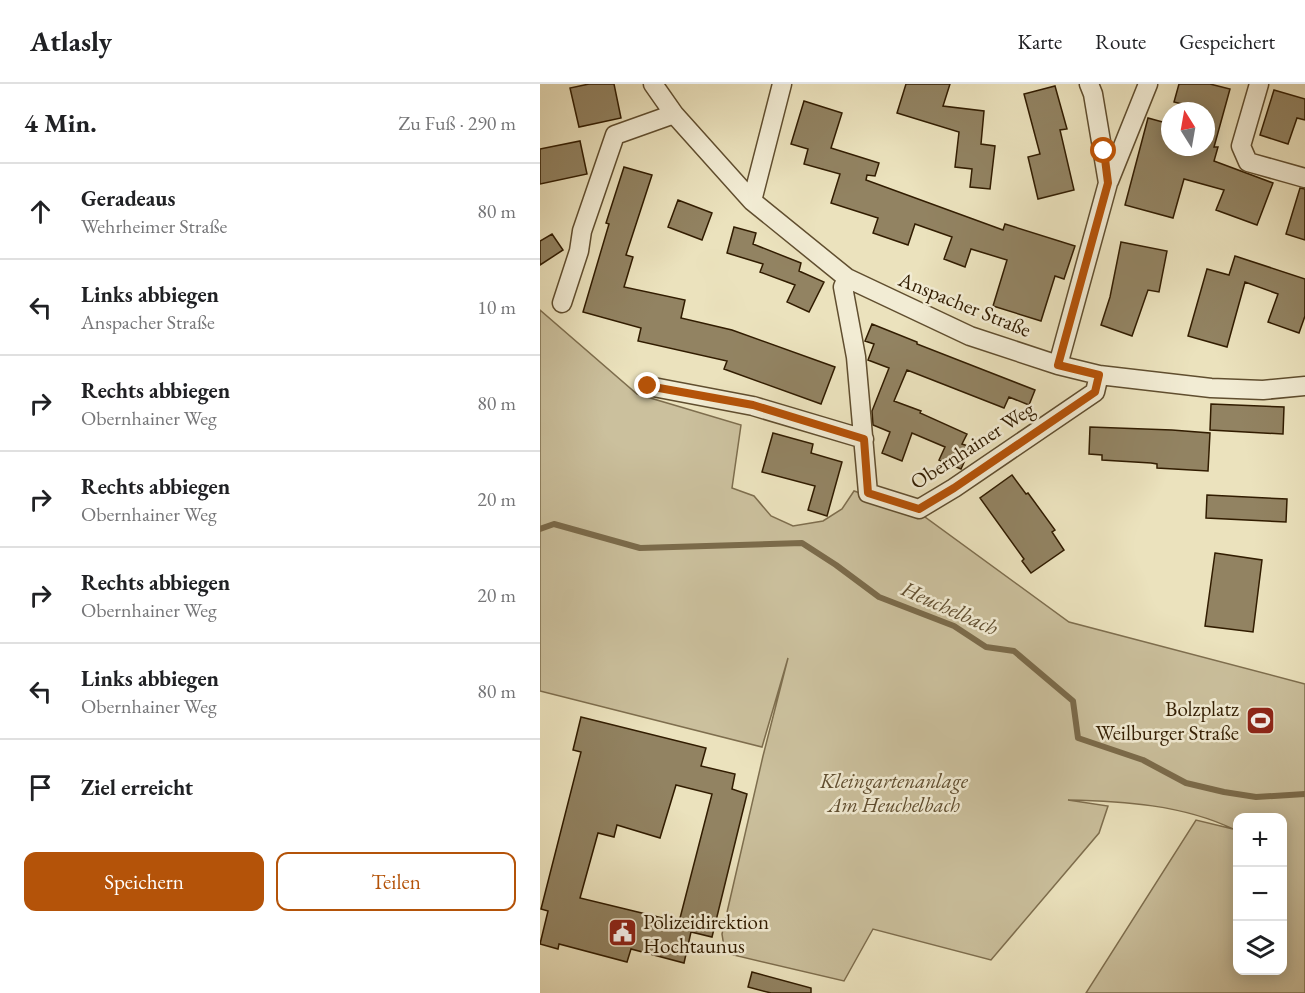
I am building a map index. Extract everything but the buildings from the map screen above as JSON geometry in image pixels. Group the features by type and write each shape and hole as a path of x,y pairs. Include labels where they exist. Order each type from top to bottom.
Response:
{"street":[{"name":"Anspacher Straße","path":"653,84 674,114 752,201 847,278 970,336 1058,365 1099,375 1211,388 1263,390 1305,386"},
{"path":"752,201 782,84"},
{"path":"1089,84 1093,94 1108,183"},
{"path":"1058,365 1108,183 1148,84"},
{"path":"1259,84 1240,146 1248,162 1305,178"},
{"path":"562,303 579,251 582,231 615,135 674,114"},
{"name":"Obernhainer Weg","path":"847,278 843,287 856,357 868,493 919,509 954,488 1095,392 1099,375"},
{"path":"648,386 753,405 864,439"}],"green space":[{"name":"Kleingartenanlage Am Heuchelbach","path":"540,310 637,394 741,425 732,488 754,496 771,516 793,526 823,521 842,509 854,491 918,512 1069,622 1305,684 1305,993 1086,993 1196,820 1233,829 1194,814 1152,806 1110,802 1068,800 1108,806 1099,833 991,960 873,929 844,981 725,953 722,934 788,658 762,747 540,691"}],"waterway":[{"name":"Heuchelbach","path":"540,529 554,524 640,548 802,543 879,597 954,626 986,647 1014,651 1073,701 1078,738 1143,760 1186,783 1256,797 1305,794"}],"place":[{"name":"Bolzplatz Weilburger Straße","path":"1260,720"},
{"name":"Polizeidirektion Hochtaunus","path":"622,933"}],"route":[{"path":"648,386 753,405 864,439 868,493 919,509 954,488 1095,392 1099,375 1058,365 1108,183 1104,151"}]}
